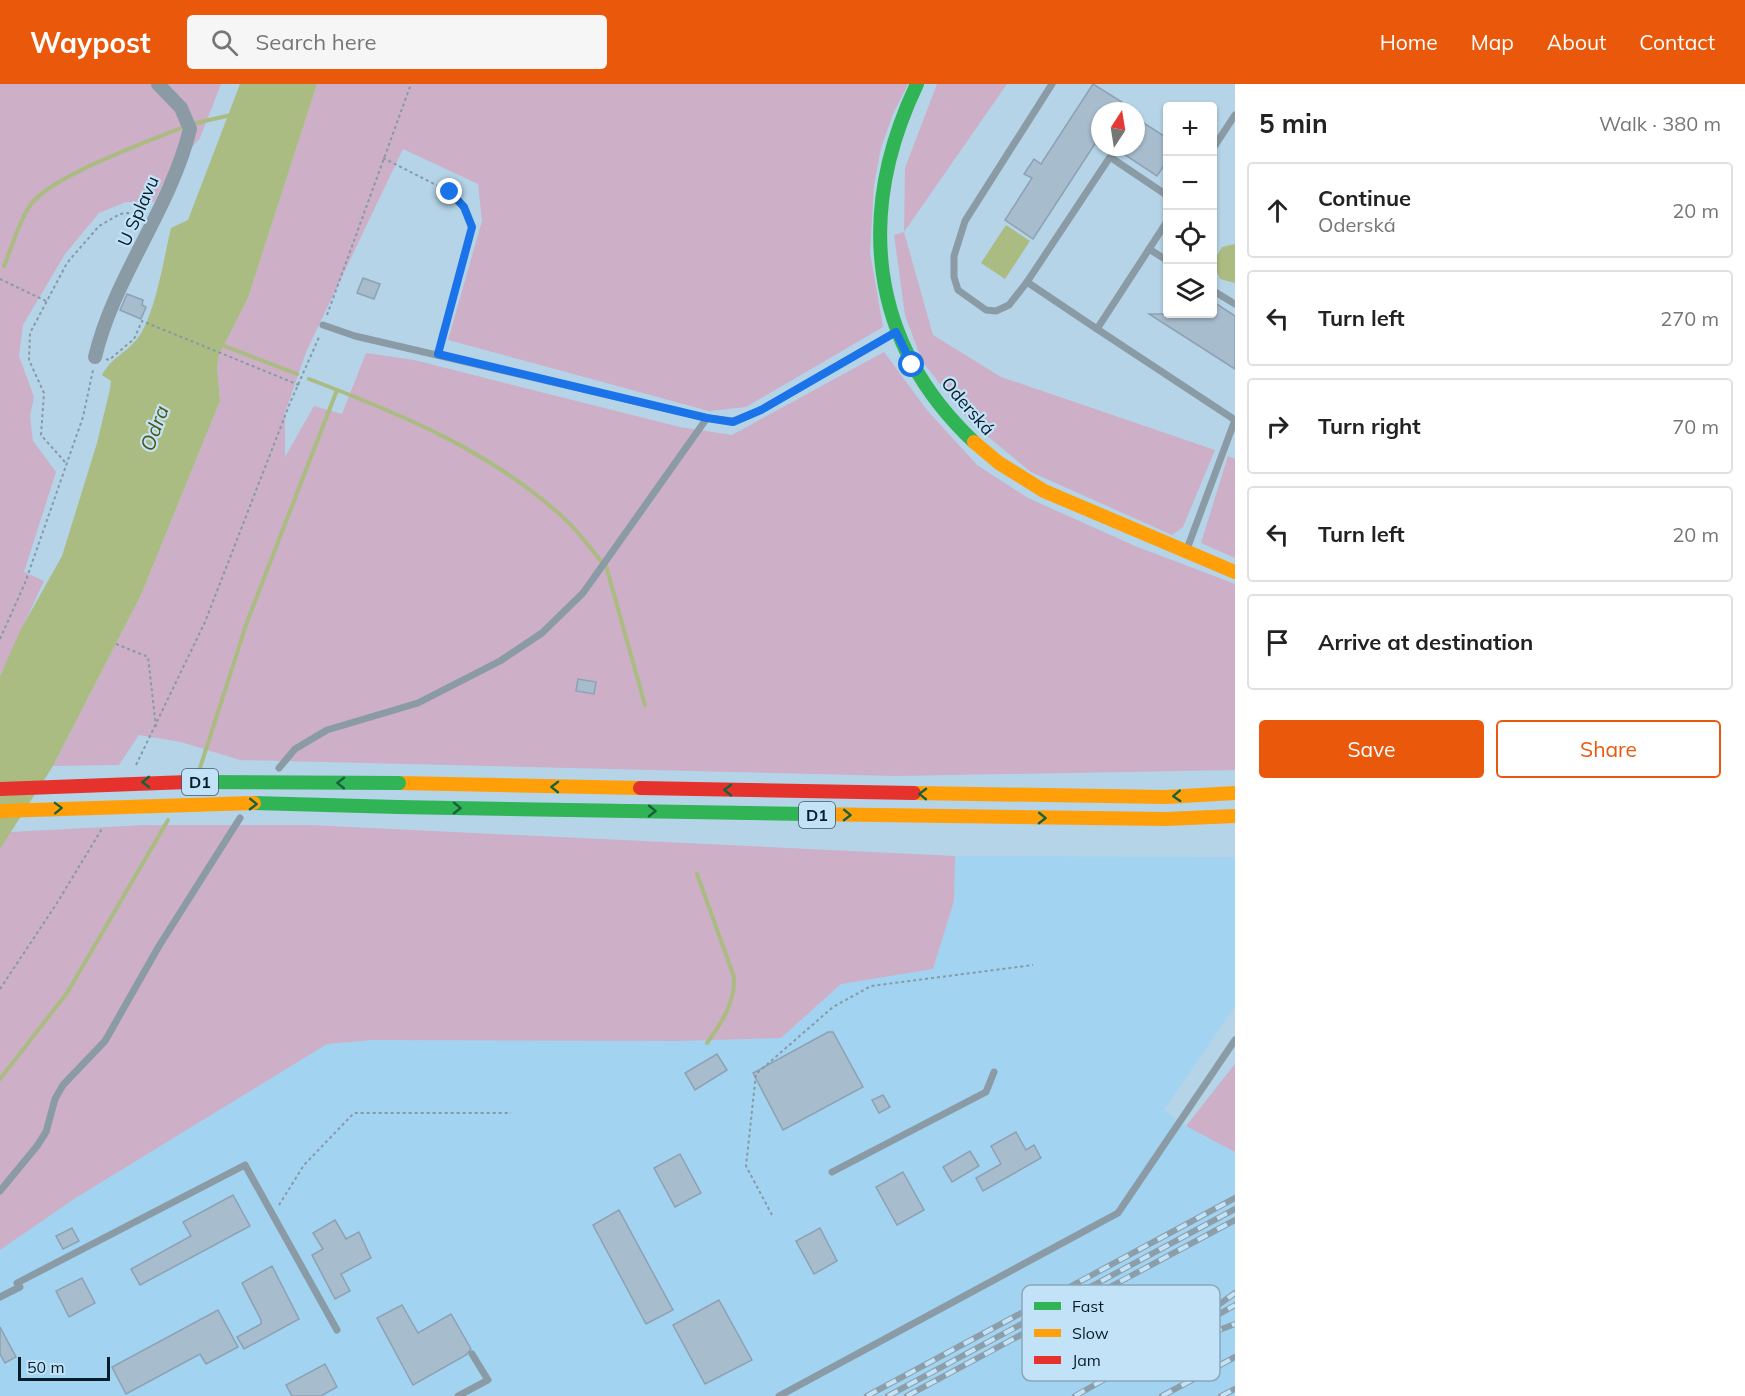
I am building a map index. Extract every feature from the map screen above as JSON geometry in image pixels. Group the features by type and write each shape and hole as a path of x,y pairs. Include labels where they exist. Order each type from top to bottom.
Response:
{"main road":[{"name":"Oderská","path":"917,84 895,137 886,173 881,213 883,265 896,332 908,357 937,401 970,439 1002,466 1044,491 1235,572"},
{"name":"D1","path":"0,789 140,782 399,783 1053,796 1166,797 1235,793"},
{"name":"D1","path":"0,811 241,804 1065,819 1235,816"}],"street":[{"name":"U Splavu","path":"95,357 114,303 157,215 190,129 181,108 158,84"}],"lane":[{"path":"1052,84 965,221 954,256 954,277 958,290 986,310 996,311 1009,305 1027,282 1110,157 1163,193"},
{"path":"1217,143 1235,116"},
{"path":"1097,329 1163,226"},
{"path":"1149,249 1163,258"},
{"path":"1027,282 1235,420 1186,551"},
{"path":"1217,293 1235,304"},
{"path":"323,325 355,336 707,418 733,422 761,410 896,332"},
{"path":"279,768 295,749 327,730 418,703 500,661 542,633 583,593 707,418"},
{"path":"0,1191 46,1132 55,1099 63,1085 105,1041 159,946 240,818"},
{"path":"779,1396 1118,1213 1235,1040"},
{"path":"832,1172 986,1092 994,1072"},
{"path":"0,1297 20,1287 17,1283 245,1165 337,1330"},
{"path":"458,1396 488,1380 472,1354"}],"path":[{"path":"135,768 216,595 278,433 323,325 411,84"},
{"path":"383,158 450,192 464,207 472,227 438,354"},
{"path":"65,462 41,435 40,420 45,393 29,360 30,333 67,263 99,225 110,218 136,211 157,215"},
{"path":"0,279 48,302"},
{"path":"109,360 134,339 142,321 299,385"},
{"path":"0,639 25,583 65,462 83,417 95,357"},
{"path":"116,644 148,657 156,727"},
{"path":"0,989 57,903 106,822"},
{"path":"772,1215 746,1166 756,1074 833,1007 871,986 1033,965"},
{"path":"273,1215 304,1165 354,1113 511,1113"}],"shaded area":[{"path":"0,84 221,84 200,138 169,173 154,202 126,202 99,213 65,254 23,325 19,356 34,397 30,416 33,441 56,472 24,572 44,581 0,676"},
{"path":"317,84 908,84 893,114 881,148 874,185 870,252 883,327 746,407 709,411 448,340 482,221 478,184 403,149 306,352 285,413 285,457 314,406 342,414 366,353 414,360 680,427 732,435 884,352 927,410 977,465 1028,498 1135,546 1235,584 1235,770 897,776 240,760 181,742 139,735 119,765 53,766 141,595 220,401 217,366 219,355 248,298"},
{"path":"937,84 1007,84 904,232 905,168"},
{"path":"904,232 933,335 1001,377 1215,450 1183,527 1172,535 1031,472 970,422 922,361 905,315 894,235"},
{"path":"1228,456 1235,459 1235,558 1201,543"},
{"path":"144,825 309,825 955,856 954,901 933,969 841,984 781,1038 679,1041 373,1040 327,1044 74,1199 0,1250 0,849 10,832"},
{"path":"955,856 1235,857 1235,1006 1164,1110 1186,1126 1235,1152 1235,1396 0,1396 0,1250 74,1199 327,1044 373,1040 679,1041 781,1038 841,984 933,969 954,901"},
{"path":"1235,1064 1235,1152 1186,1126"}],"water":[{"name":"Odra","path":"240,84 317,84 248,298 219,355 217,366 220,401 141,595 53,766 0,849 0,676 21,629 62,556 97,443 110,389 111,381 102,375 110,364 133,344 143,329 154,302 171,228 188,220"},
{"path":"1006,225 1030,241 1005,279 981,263"},
{"path":"1235,244 1235,283 1220,279 1217,272 1217,255 1222,247"}],"building":[{"path":"1093,84 1122,102 1091,102 1091,150 1033,239 1005,220 1032,178 1024,174 1034,159 1041,164"},
{"path":"1145,124 1163,135 1163,167 1157,176 1127,156 1145,156"},
{"path":"363,278 380,284 374,299 357,293"},
{"path":"127,294 143,300 142,305 146,307 141,319 120,310"},
{"path":"1217,304 1235,316 1235,369 1149,314 1163,314 1163,318 1217,318"},
{"path":"578,679 596,682 594,694 576,691"},
{"path":"828,1032 833,1032 863,1087 783,1130 753,1073"},
{"path":"717,1054 727,1070 695,1090 685,1073"},
{"path":"883,1095 890,1107 879,1113 872,1100"},
{"path":"1016,1132 1026,1150 1034,1145 1041,1158 983,1191 976,1178 1001,1164 991,1146"},
{"path":"970,1151 979,1166 952,1182 943,1167"},
{"path":"680,1154 701,1193 675,1207 654,1168"},
{"path":"903,1172 924,1210 897,1225 876,1187"},
{"path":"233,1195 250,1226 140,1285 131,1269 191,1236 183,1222"},
{"path":"619,1210 673,1310 646,1324 593,1225"},
{"path":"335,1220 346,1239 359,1232 371,1258 341,1274 350,1291 335,1299 312,1255 323,1249 313,1233"},
{"path":"72,1228 79,1241 63,1249 56,1236"},
{"path":"820,1228 837,1261 814,1274 796,1241"},
{"path":"272,1266 299,1319 244,1349 237,1337 261,1324 261,1320 242,1283"},
{"path":"82,1278 95,1303 69,1317 56,1291"},
{"path":"719,1300 752,1360 705,1384 673,1325"},
{"path":"402,1305 418,1333 451,1314 471,1349 466,1355 413,1385 377,1318"},
{"path":"218,1310 238,1347 206,1364 200,1354 126,1394 112,1367"},
{"path":"0,1327 16,1357 5,1363 0,1354"},
{"path":"325,1364 337,1387 321,1396 292,1396 286,1385"}],"waterway":[{"path":"196,123 231,115"},
{"path":"4,266 18,228 29,207 39,196 76,172 183,127"},
{"path":"219,344 297,374"},
{"path":"309,379 411,421 476,454 507,473 565,519 601,561"},
{"path":"200,768 247,622 337,390"},
{"path":"606,566 645,705"},
{"path":"0,1079 67,993 168,820"},
{"path":"697,874 734,977 730,1004 707,1043"}],"railway":[{"path":"1073,1285 1235,1198"},
{"path":"1094,1285 1235,1209"},
{"path":"1114,1285 1235,1220"},
{"path":"1220,1304 1235,1293"},
{"path":"1220,1314 1235,1305"},
{"path":"867,1396 1022,1313"},
{"path":"888,1396 1022,1324"},
{"path":"1220,1330 1235,1324"},
{"path":"907,1396 1022,1334"},
{"path":"1220,1365 1235,1357"},
{"path":"1075,1396 1101,1381"},
{"path":"1162,1396 1190,1381"},
{"path":"1221,1396 1235,1389"}],"traffic: fast":[{"path":"917,84 898,132 885,180 880,227 883,274 893,319 912,362 939,403 974,442"},
{"path":"188,782 399,783"},
{"path":"254,803 398,807"},
{"path":"398,807 808,814"}],"traffic: slow":[{"path":"974,442 999,463 1044,491 1235,572"},
{"path":"399,783 640,788"},
{"path":"914,793 1166,797 1235,793"},
{"path":"0,811 254,803"},
{"path":"808,814 1165,819 1235,816"}],"traffic: jam":[{"path":"0,789 188,782"},
{"path":"640,788 914,793"}],"route":[{"path":"450,192 464,207 472,227 438,354 600,394 733,422 761,410 819,378 896,332 912,365"}]}
